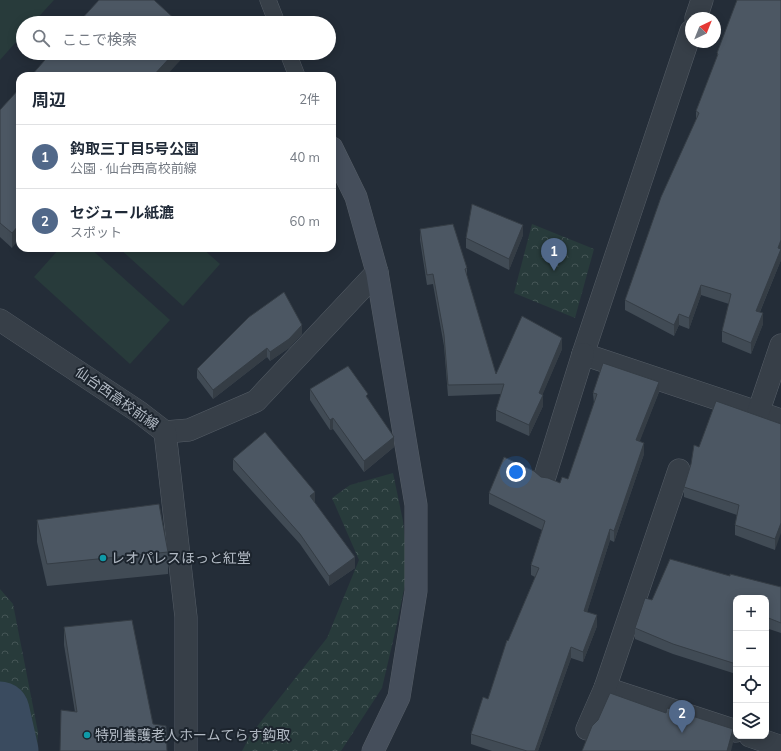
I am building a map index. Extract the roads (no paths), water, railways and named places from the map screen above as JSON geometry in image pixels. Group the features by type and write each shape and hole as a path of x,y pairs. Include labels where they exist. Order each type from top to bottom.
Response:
{"street":[{"path":"698,12 702,0"},
{"path":"545,476 583,354 685,48"},
{"path":"336,156 356,197 377,272 416,505 416,591 399,696 373,751"},
{"name":"仙台西高校前線","path":"0,320 139,412 165,432 189,430 256,401 377,272"},
{"path":"758,413 781,345"},
{"path":"583,354 781,420"},
{"path":"165,432 186,617 186,751"},
{"path":"587,729 605,688 678,470"},
{"path":"605,688 733,730"},
{"path":"764,739 777,742"}],"lane":[{"path":"268,0 274,16"},
{"path":"291,60 296,72"}],"waterway":[{"path":"0,711 9,751"}],"place":[{"name":"鈎取三丁目5号公園","path":"554,271"},
{"name":"レオパレスほっと紅堂","path":"103,558"},
{"name":"セジュール紙漉","path":"682,733"},
{"name":"特別養護老人ホームてらす鈎取","path":"87,735"}]}
